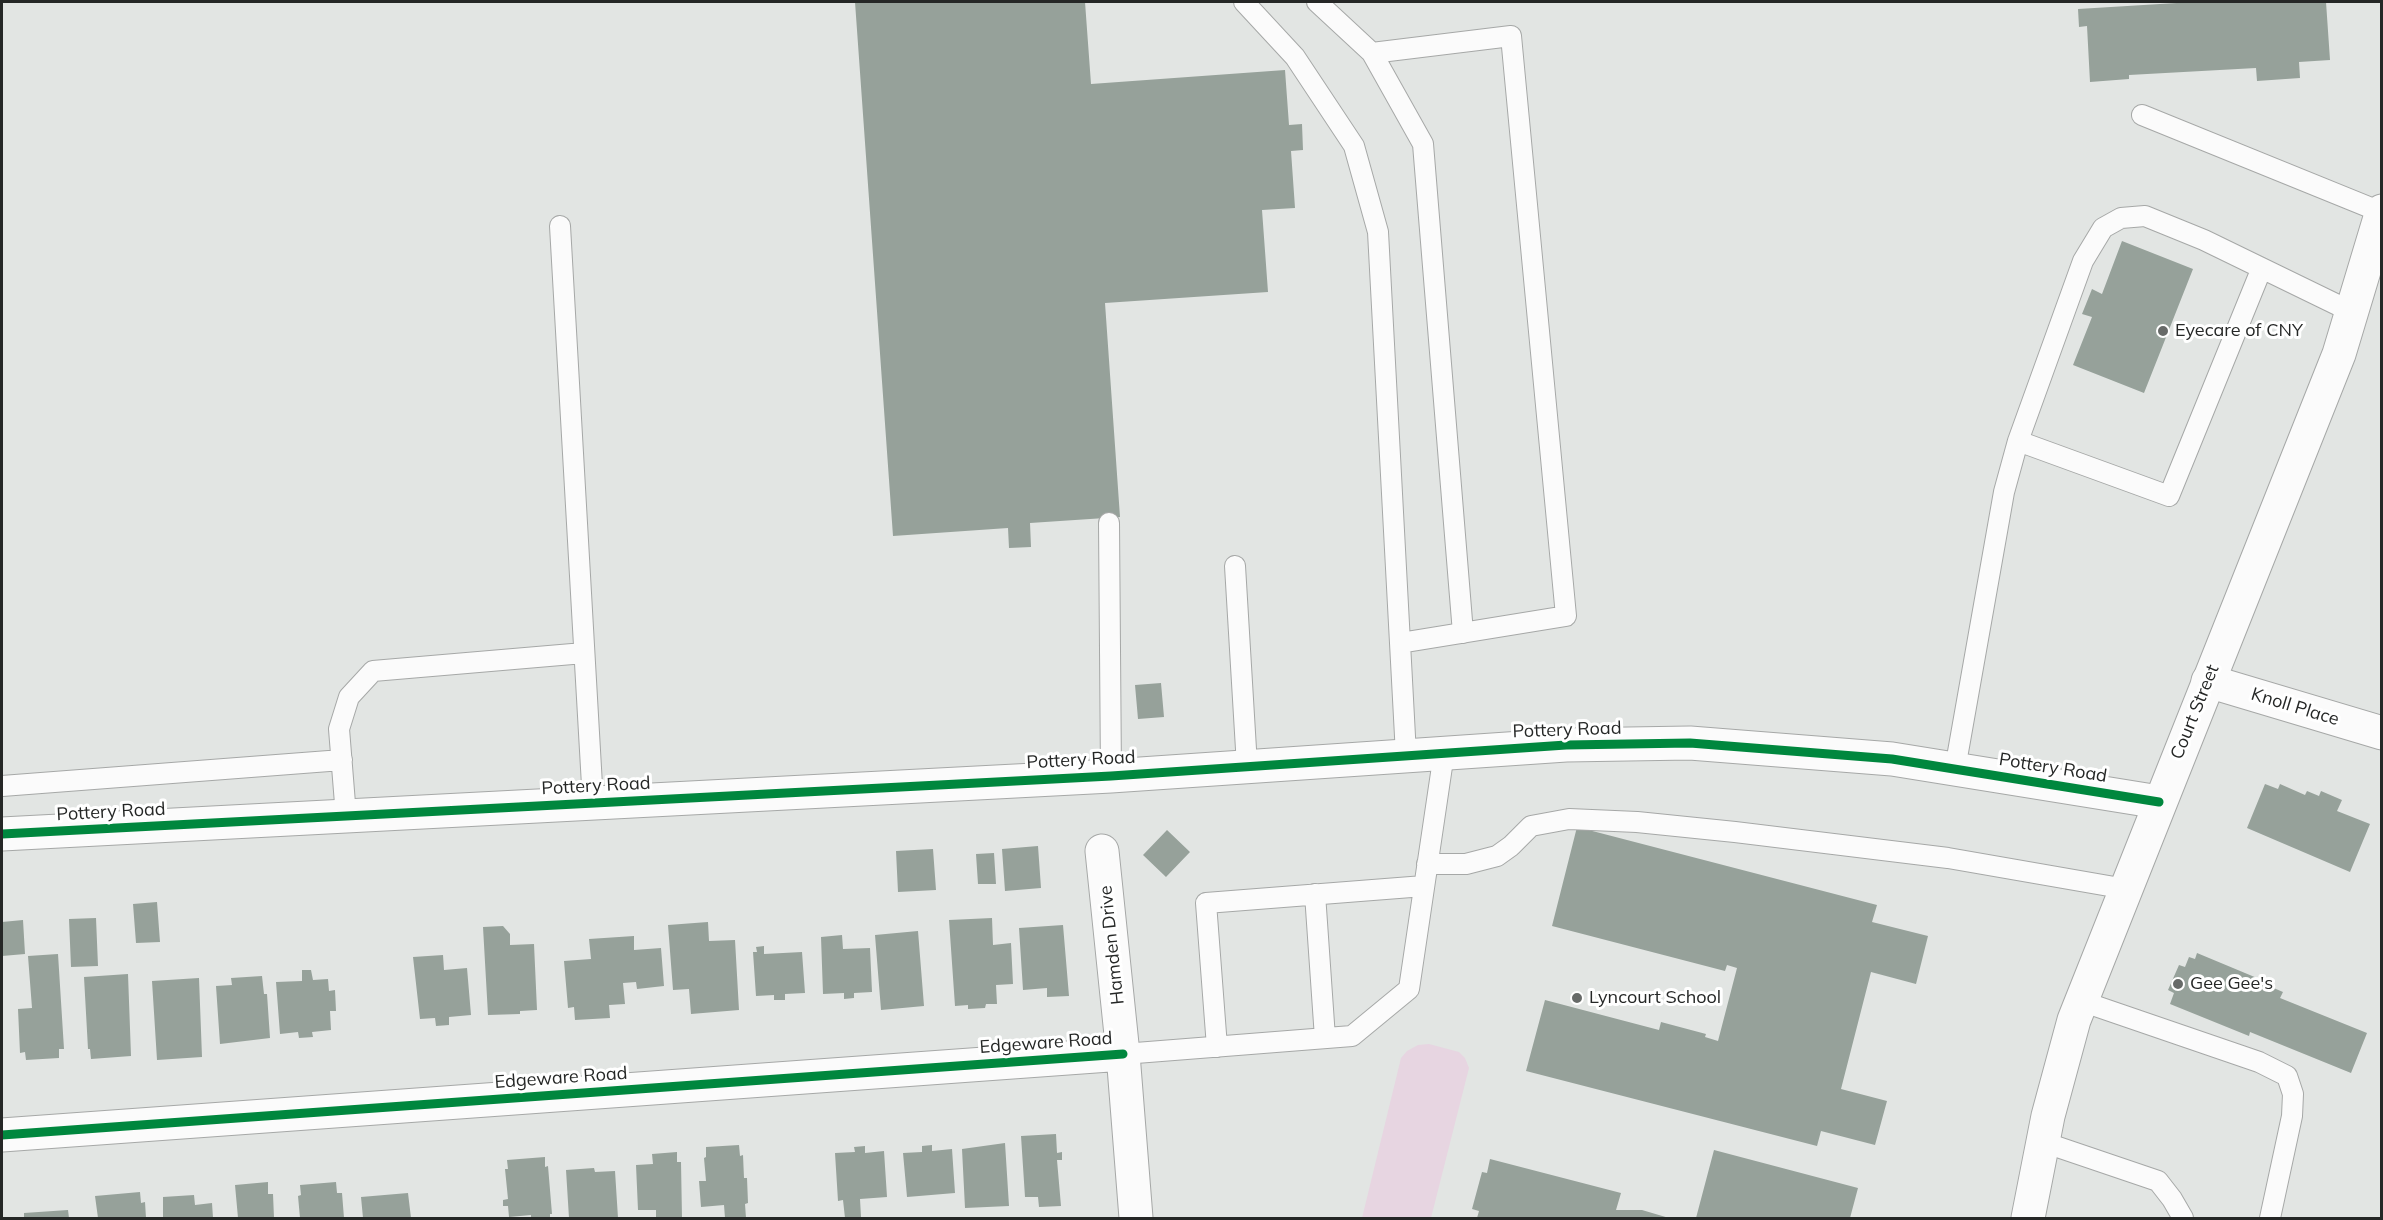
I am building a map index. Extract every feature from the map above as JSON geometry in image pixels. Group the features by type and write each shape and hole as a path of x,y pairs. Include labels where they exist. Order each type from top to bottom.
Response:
{"street":[{"name":"Court Street","path":"2028,1218 2048,1116 2081,1001 2339,354 2381,212"},
{"name":"Knoll Place","path":"2208,681 2382,733"},
{"name":"Pottery Road","path":"2,834 1110,776 1566,745 1690,743 1892,759 2159,802"},
{"name":"Hamden Drive","path":"1102,851 1123,1054 1136,1218"},
{"name":"Edgeware Road","path":"2,1135 1123,1054"}],"lane":[{"path":"1244,2 1295,57 1354,146 1378,232 1406,755"},
{"path":"1317,2 1372,53 1423,144 1463,633"},
{"path":"1372,53 1512,36 1566,616 1400,643"},
{"path":"2142,115 2381,212"},
{"path":"1955,769 2004,492 2018,441 2083,261 2103,228 2121,218 2145,216 2204,240 2261,270 2352,312"},
{"path":"560,226 593,803"},
{"path":"2018,441 2169,496 2261,270"},
{"path":"1108,523 1110,776"},
{"path":"1235,566 1247,766"},
{"path":"346,816 339,729 349,697 373,670 584,653"},
{"path":"1123,1054 1352,1036 1409,989 1444,753"},
{"path":"2,786 342,760"},
{"path":"1427,864 1466,864 1497,856 1511,846 1531,825 1569,819 1637,822 1948,858 2126,889"},
{"path":"1217,1047 1206,903 1424,886"},
{"path":"1315,894 1325,1038"},
{"path":"2081,1001 2259,1062 2287,1076 2293,1094 2292,1116 2270,1218"},
{"path":"2043,1142 2158,1181 2183,1218"}],"shaded area":[{"path":"1429,1044 1459,1052 1465,1058 1469,1068 1431,1218 1362,1218 1401,1058 1407,1051 1418,1045"}],"building":[{"path":"855,2 1085,2 1091,84 1285,70 1289,125 1302,124 1303,150 1291,151 1295,208 1262,210 1268,292 1105,303 1120,517 1030,523 1031,547 1009,548 1008,528 893,536"},
{"path":"2193,2 2326,2 2330,60 2299,62 2300,78 2257,81 2256,68 2129,75 2129,79 2090,82 2087,26 2079,27 2078,9"},
{"path":"2122,241 2193,269 2144,393 2073,365 2092,317 2082,314 2092,289 2102,294"},
{"path":"1161,683 1164,717 1138,719 1135,685"},
{"path":"2265,784 2278,789 2280,784 2305,795 2307,791 2319,796 2321,791 2342,800 2337,811 2370,824 2350,872 2247,828"},
{"path":"1577,827 1877,905 1872,922 1928,936 1916,984 1871,972 1841,1089 1887,1101 1875,1145 1821,1131 1817,1146 1526,1071 1545,1000 1659,1030 1661,1022 1706,1034 1705,1037 1718,1041 1737,968 1727,965 1725,971 1552,926"},
{"path":"1167,830 1190,852 1166,877 1143,855"},
{"path":"1038,846 1041,888 1005,891 1002,849"},
{"path":"933,849 936,890 898,892 896,851"},
{"path":"994,853 996,884 978,884 976,854"},
{"path":"157,902 160,942 136,943 133,904"},
{"path":"96,918 98,966 71,967 69,919"},
{"path":"992,918 993,945 1011,943 1013,984 996,985 997,1004 986,1004 985,1008 968,1009 968,1005 955,1006 949,920"},
{"path":"23,920 25,954 2,956 2,922"},
{"path":"708,922 709,941 735,940 739,1010 691,1014 689,989 673,990 668,925"},
{"path":"1063,925 1069,996 1047,997 1047,988 1023,990 1019,928"},
{"path":"503,926 510,934 510,945 534,944 537,1010 520,1011 520,1014 488,1015 483,927"},
{"path":"918,931 924,1006 881,1010 875,935"},
{"path":"842,935 843,949 870,948 872,992 854,993 854,998 844,999 844,993 823,994 821,937"},
{"path":"634,936 634,950 661,948 664,986 637,989 636,982 623,983 625,1004 609,1005 610,1018 575,1020 574,1007 568,1008 564,961 591,959 589,939"},
{"path":"764,946 764,954 802,952 805,993 785,994 785,1000 774,1000 774,995 756,996 753,952 757,952 756,947"},
{"path":"2197,953 2257,978 2255,980 2283,992 2280,998 2367,1033 2351,1073 2250,1032 2249,1036 2170,1004 2174,993 2168,990 2179,965 2185,967 2189,957 2195,959"},
{"path":"58,954 64,1049 59,1049 59,1058 26,1060 25,1052 20,1053 18,1009 32,1008 28,956"},
{"path":"443,955 444,970 467,968 471,1015 449,1017 449,1025 436,1026 435,1018 420,1019 413,957"},
{"path":"302,970 311,970 313,980 328,979 329,991 335,990 336,1011 330,1011 331,1030 312,1032 313,1037 299,1038 298,1032 280,1034 276,982 302,981"},
{"path":"128,974 131,1056 91,1059 90,1049 88,1049 84,977"},
{"path":"262,976 264,994 267,994 270,1038 220,1044 216,986 232,985 231,978"},
{"path":"199,978 202,1057 157,1060 152,981"},
{"path":"1056,1134 1057,1153 1062,1152 1062,1160 1057,1160 1061,1206 1039,1207 1038,1197 1025,1197 1021,1136"},
{"path":"1005,1143 1009,1206 965,1208 962,1149"},
{"path":"739,1145 740,1156 743,1155 744,1178 747,1178 746,1218 725,1218 724,1205 701,1207 699,1181 706,1181 704,1158 706,1147"},
{"path":"932,1145 932,1151 952,1149 955,1193 907,1197 903,1153 922,1152 922,1146"},
{"path":"865,1146 865,1153 884,1151 887,1197 860,1199 861,1217 845,1218 843,1200 838,1201 835,1153 855,1152 854,1147"},
{"path":"1714,1150 1858,1188 1850,1218 1696,1218"},
{"path":"677,1152 677,1162 681,1162 682,1218 656,1218 656,1210 638,1210 636,1165 653,1164 652,1154"},
{"path":"545,1157 545,1167 548,1166 552,1214 550,1218 531,1218 531,1215 509,1217 508,1206 503,1206 503,1200 508,1199 505,1169 508,1169 507,1160"},
{"path":"1490,1159 1621,1193 1616,1210 1642,1210 1669,1218 1477,1218 1479,1211 1472,1209 1482,1172 1487,1173"},
{"path":"594,1168 595,1172 615,1171 618,1218 569,1218 566,1170"},
{"path":"268,1182 268,1194 273,1194 274,1218 238,1218 235,1185"},
{"path":"336,1182 337,1193 342,1193 344,1218 300,1218 298,1196 301,1195 300,1185"},
{"path":"140,1192 141,1203 145,1202 146,1218 98,1218 95,1196"},
{"path":"408,1193 411,1218 363,1218 361,1197"},
{"path":"194,1195 195,1205 212,1203 213,1218 163,1218 163,1197"},
{"path":"68,1210 69,1218 24,1218 24,1213"}],"cycle path":[{"path":"2,834 1111,776 1566,745 1690,743 1892,759 2159,802"},
{"path":"2,1135 1123,1054"}],"place":[{"name":"Eyecare of CNY","path":"2163,331"},
{"name":"Gee Gee's","path":"2178,984"},
{"name":"Lyncourt School","path":"1577,998"}]}
